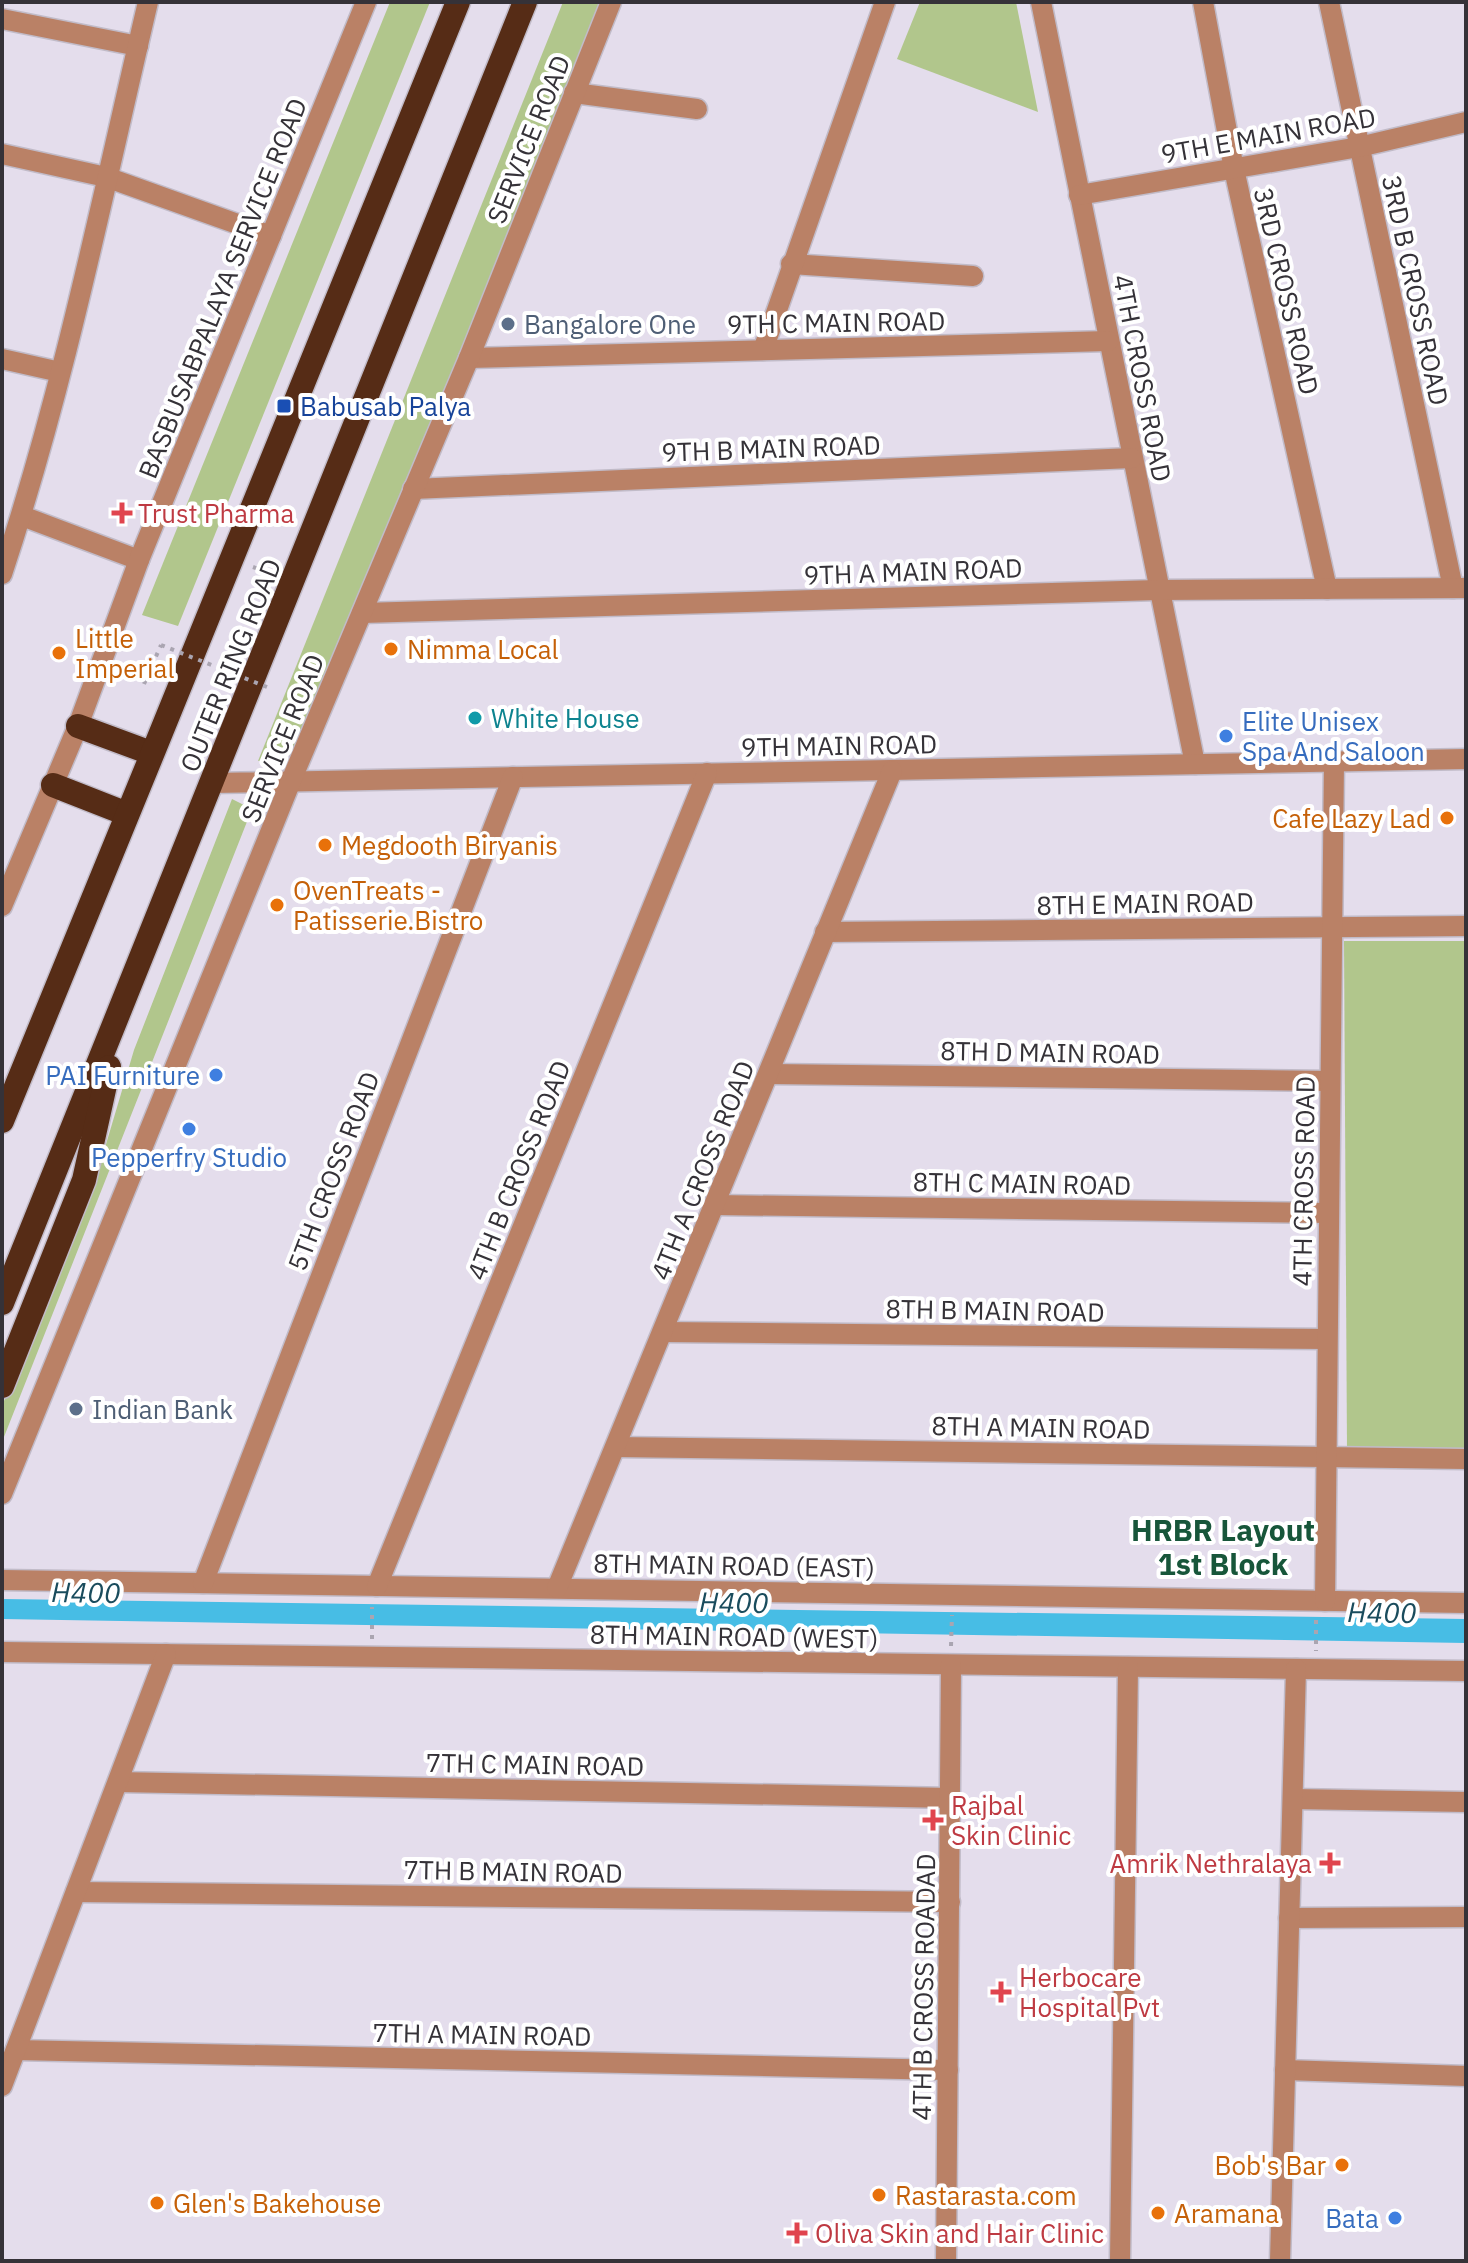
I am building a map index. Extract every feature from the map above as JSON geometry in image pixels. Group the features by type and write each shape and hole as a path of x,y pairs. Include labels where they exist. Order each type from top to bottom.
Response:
{"highway":[{"name":"OUTER RING ROAD","path":"2,1121 151,753 292,418 458,2"},
{"name":"OUTER RING ROAD","path":"2,1303 525,2"},
{"path":"78,726 151,753"},
{"path":"53,785 127,814"},
{"path":"2,1084 63,971"},
{"path":"2,1386 84,1180 123,1002"}],"street":[{"path":"2,574 22,516 60,372 148,2"},
{"name":"BASBUSABPALAYA SERVICE ROAD","path":"2,906 78,726 139,560 366,2"},
{"name":"SERVICE ROAD","path":"2,1494 291,781 469,358 611,2"},
{"path":"763,350 885,2"},
{"name":"4TH CROSS ROAD","path":"1041,2 1195,764"},
{"name":"3RD CROSS ROAD","path":"1203,2 1234,169 1327,589"},
{"name":"3RD B CROSS ROAD","path":"1329,2 1460,588"},
{"path":"2,19 138,46"},
{"path":"574,93 697,109"},
{"name":"9TH E MAIN ROAD","path":"1079,195 1359,147 1466,122"},
{"path":"2,154 106,177 271,236"},
{"path":"791,264 973,276"},
{"name":"9TH C MAIN ROAD","path":"469,358 1108,341"},
{"path":"2,359 60,372"},
{"name":"9TH B MAIN ROAD","path":"413,489 1132,458"},
{"path":"22,516 139,560"},
{"name":"9TH A MAIN ROAD","path":"362,613 1158,590 1460,588"},
{"name":"9TH MAIN ROAD","path":"212,783 1466,759"},
{"name":"4TH CROSS ROAD","path":"1320,1609 1327,1339 1334,761"},
{"name":"4TH A CROSS ROAD","path":"557,1588 892,771"},
{"name":"4TH B CROSS ROAD","path":"375,1595 707,773"},
{"name":"5TH CROSS ROAD","path":"203,1583 513,777"},
{"name":"8TH E MAIN ROAD","path":"825,932 1466,926"},
{"name":"8TH D MAIN ROAD","path":"770,1074 1330,1081"},
{"name":"8TH C MAIN ROAD","path":"716,1205 1328,1213"},
{"name":"8TH B MAIN ROAD","path":"663,1332 1327,1339"},
{"name":"8TH A MAIN ROAD","path":"616,1447 1466,1459"},
{"name":"8TH MAIN ROAD (EAST)","path":"2,1580 203,1583 375,1595 557,1588 1320,1609 1466,1603"},
{"name":"8TH MAIN ROAD (WEST)","path":"2,1652 1466,1671"},
{"path":"2,2086 166,1654"},
{"name":"4TH B CROSS ROADAD","path":"946,2261 951,1665"},
{"path":"1120,2261 1128,1667"},
{"path":"1280,2261 1296,1669"},
{"name":"7TH C MAIN ROAD","path":"118,1782 951,1798"},
{"path":"1293,1799 1466,1802"},
{"name":"7TH B MAIN ROAD","path":"76,1892 950,1902"},
{"path":"1289,1918 1466,1917"},
{"name":"7TH A MAIN ROAD","path":"16,2050 948,2070"},
{"path":"1285,2070 1466,2076"}],"path":[{"path":"251,566 270,573"},
{"path":"144,684 161,645 272,689"},
{"path":"372,1628 375,1595"},
{"path":"1316,1650 1320,1609"},
{"path":"951,1643 952,1612"}],"green space":[{"path":"390,2 430,2 178,626 142,615"},
{"path":"563,2 603,2 296,754 258,761"},
{"path":"920,2 1016,2 1038,112 897,59"},
{"path":"232,799 252,809 2,1442 2,1406 104,1151 134,1050"},
{"path":"1344,941 1466,941 1466,1449 1347,1450"}],"water":[{"path":"2,1599 1466,1619 1466,1643 2,1619"}],"place":[{"name":"Bangalore One","path":"508,324"},
{"name":"Babusab Palya","path":"284,406"},
{"name":"Trust Pharma","path":"122,513"},
{"name":"Nimma Local","path":"391,649"},
{"name":"Little Imperial","path":"59,653"},
{"name":"White House","path":"475,718"},
{"name":"Elite Unisex Spa And Saloon","path":"1226,736"},
{"name":"Cafe Lazy Lad","path":"1447,818"},
{"name":"Megdooth Biryanis","path":"325,845"},
{"name":"OvenTreats - Patisserie.Bistro","path":"277,905"},
{"name":"PAI Furniture","path":"216,1075"},
{"name":"Pepperfry Studio","path":"189,1129"},
{"name":"Indian Bank","path":"76,1409"},
{"name":"Rajbal Skin Clinic","path":"933,1820"},
{"name":"Amrik Nethralaya","path":"1330,1863"},
{"name":"Herbocare Hospital Pvt","path":"1001,1992"},
{"name":"Bob's Bar","path":"1342,2165"},
{"name":"Rastarasta.com","path":"879,2195"},
{"name":"Glen's Bakehouse","path":"157,2203"},
{"name":"Aramana","path":"1158,2213"},
{"name":"Bata","path":"1395,2218"},
{"name":"Oliva Skin and Hair Clinic","path":"797,2233"}],"district":[{"name":"HRBR Layout 1st Block","path":"1223,1546"}],"water label":[{"name":"H400","path":"86,1592"},
{"name":"H400","path":"734,1602"},
{"name":"H400","path":"1382,1612"}]}
